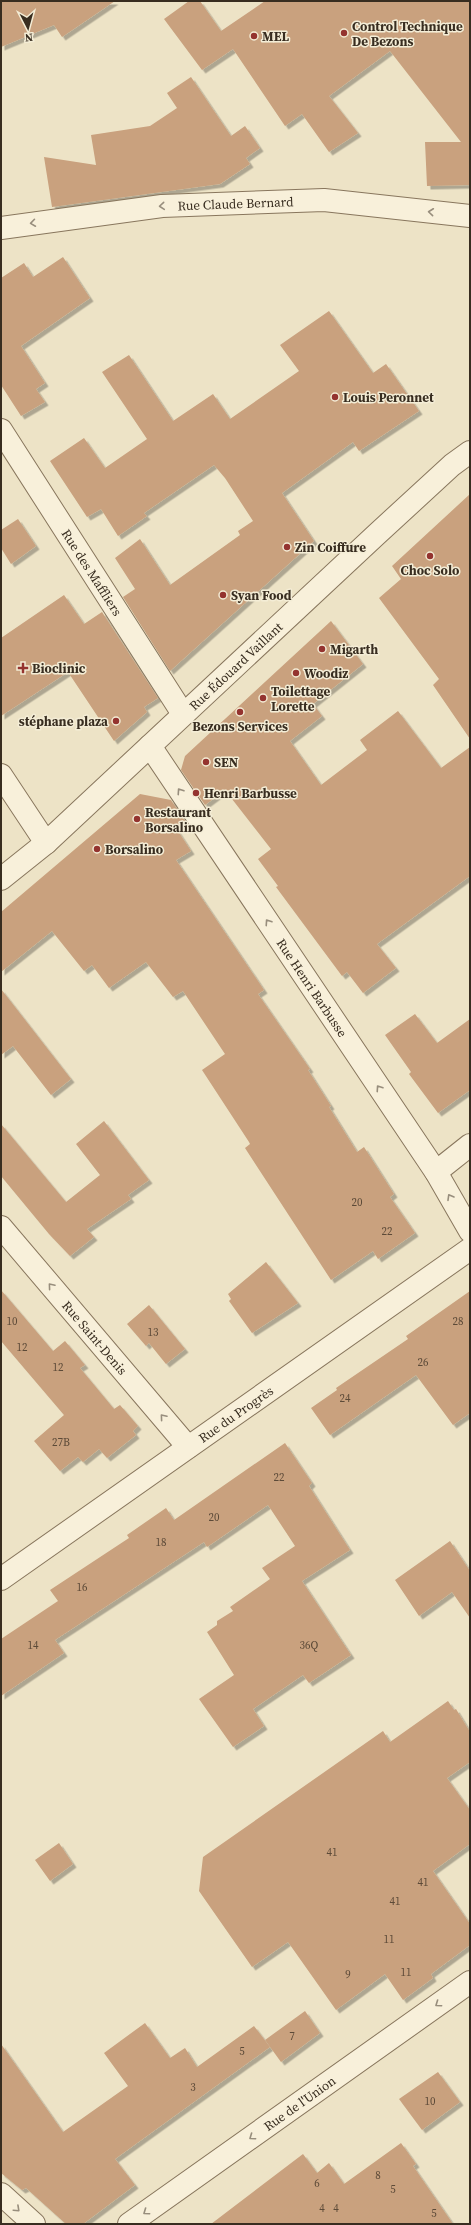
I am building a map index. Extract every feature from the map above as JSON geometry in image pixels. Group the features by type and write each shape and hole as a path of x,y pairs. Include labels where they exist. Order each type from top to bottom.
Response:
{"street":[{"name":"Rue Claude Bernard","path":"1,228 162,206 324,200 470,216"},
{"name":"Rue des Maffliers","path":"1,430 184,714"},
{"name":"Rue Édouard Vaillant","path":"1,879 46,843 452,465 470,452"},
{"name":"Rue Henri Barbusse","path":"150,746 436,1172 470,1230"},
{"path":"1,775 46,843"},
{"path":"436,1172 470,1145"},
{"name":"Rue Saint-Denis","path":"1,1227 188,1447"},
{"name":"Rue du Progrès","path":"1,1579 470,1248"},
{"name":"Rue de l'Union","path":"130,2224 470,1982"},
{"path":"1,2194 34,2224"}],"building":[{"path":"1,1 115,1 62,37 54,25 1,47"},
{"path":"189,1 200,1 221,31 265,1 470,1 470,185 427,186 425,142 461,142 390,51 329,96 358,133 329,152 302,114 285,126 233,49 202,70 164,19"},
{"path":"191,77 231,136 245,126 260,148 246,158 250,164 220,184 52,207 44,157 96,165 91,135 150,126 177,108 167,93"},
{"path":"63,257 90,298 21,346 45,383 36,389 45,402 21,416 1,385 1,278 24,263 33,277"},
{"path":"329,311 373,373 386,364 419,411 359,451 353,442 282,493 314,541 170,671 123,597 135,589 115,558 140,539 170,585 240,535 238,531 253,521 225,478 214,465 144,513 147,516 118,536 101,509 87,517 50,461 84,438 105,468 147,439 102,372 129,355 173,421 213,394 230,419 299,371 280,345"},
{"path":"470,494 470,739 433,685 439,679 379,598 401,579 392,566"},
{"path":"18,519 36,546 11,564 1,548 1,530"},
{"path":"64,595 84,624 102,612 158,698 144,707 147,712 114,741 68,672 1,716 1,638"},
{"path":"331,621 363,664 313,704 322,716 290,741 321,785 367,750 360,740 398,711 441,768 470,747 470,876 377,944 396,968 363,993 347,972 342,976 276,887 278,886 258,859 271,849 225,790 205,805 181,770 185,756"},
{"path":"140,794 171,800 185,821 176,828 191,851 176,860 264,990 258,994 310,1069 308,1070 331,1106 329,1107 357,1152 364,1147 394,1194 390,1197 415,1233 378,1259 373,1251 331,1280 245,1148 250,1144 249,1142 202,1070 225,1054 183,991 173,997 146,962 109,988 92,965 84,971 52,931 1,972 1,912"},
{"path":"1,989 71,1079 51,1095 13,1046 1,1055"},
{"path":"415,1014 437,1043 470,1019 470,1090 438,1113 409,1074 411,1072 385,1035"},
{"path":"104,1121 149,1180 128,1195 131,1199 87,1229 94,1237 70,1256 49,1234 1,1176 1,1124 66,1202 100,1175 76,1144"},
{"path":"266,1262 298,1303 252,1333 229,1301 231,1299 228,1294"},
{"path":"1,1290 53,1351 65,1341 85,1365 80,1368 114,1409 120,1405 138,1426 133,1431 136,1435 107,1458 99,1449 83,1462 78,1457 60,1471 34,1441 64,1415 1,1341"},
{"path":"470,1291 470,1413 453,1425 416,1375 330,1435 311,1408 337,1390 336,1388 408,1339 406,1336"},
{"path":"149,1305 185,1349 166,1364 149,1343 146,1346 127,1324"},
{"path":"285,1443 312,1483 309,1486 350,1550 302,1581 351,1655 309,1683 303,1675 253,1709 264,1726 233,1747 199,1699 234,1675 207,1632 217,1625 217,1621 233,1611 230,1607 270,1579 262,1568 295,1546 268,1505 207,1547 204,1542 55,1640 64,1653 1,1696 1,1639 58,1601 50,1590 129,1538 127,1535 166,1508 174,1520"},
{"path":"450,1541 470,1571 470,1618 452,1592 419,1616 395,1580"},
{"path":"448,1701 454,1710 456,1709 470,1732 470,1762 447,1778 470,1810 470,1844 433,1871 470,1924 470,1945 431,1974 433,1978 403,2000 385,1974 336,2010 288,1942 252,1967 199,1891 203,1857 383,1731 390,1742"},
{"path":"59,1843 73,1864 50,1881 35,1860"},
{"path":"305,2011 320,2033 281,2062 265,2040"},
{"path":"145,2023 170,2058 185,2048 197,2067 254,2026 270,2047 115,2159 135,2185 83,2224 66,2224 26,2188 22,2190 1,2173 1,2044 63,2132 128,2086 104,2053"},
{"path":"438,2072 460,2102 422,2130 399,2099"},
{"path":"401,2143 416,2164 413,2166 453,2224 211,2224 303,2154 317,2173 329,2163 344,2184"}],"place":[{"name":"Control Technique De Bezons","path":"344,33"},
{"name":"MEL","path":"254,36"},
{"name":"Louis Peronnet","path":"335,397"},
{"name":"Zin Coiffure","path":"287,547"},
{"name":"Choc Solo","path":"430,556"},
{"name":"Syan Food","path":"223,595"},
{"name":"Migarth","path":"322,649"},
{"name":"Bioclinic","path":"23,668"},
{"name":"Woodiz","path":"296,673"},
{"name":"Toilettage Lorette","path":"263,698"},
{"name":"Bezons Services","path":"240,712"},
{"name":"stéphane plaza","path":"116,721"},
{"name":"SEN","path":"206,762"},
{"name":"Henri Barbusse","path":"196,793"},
{"name":"Restaurant Borsalino","path":"137,819"},
{"name":"Borsalino","path":"97,849"}]}
